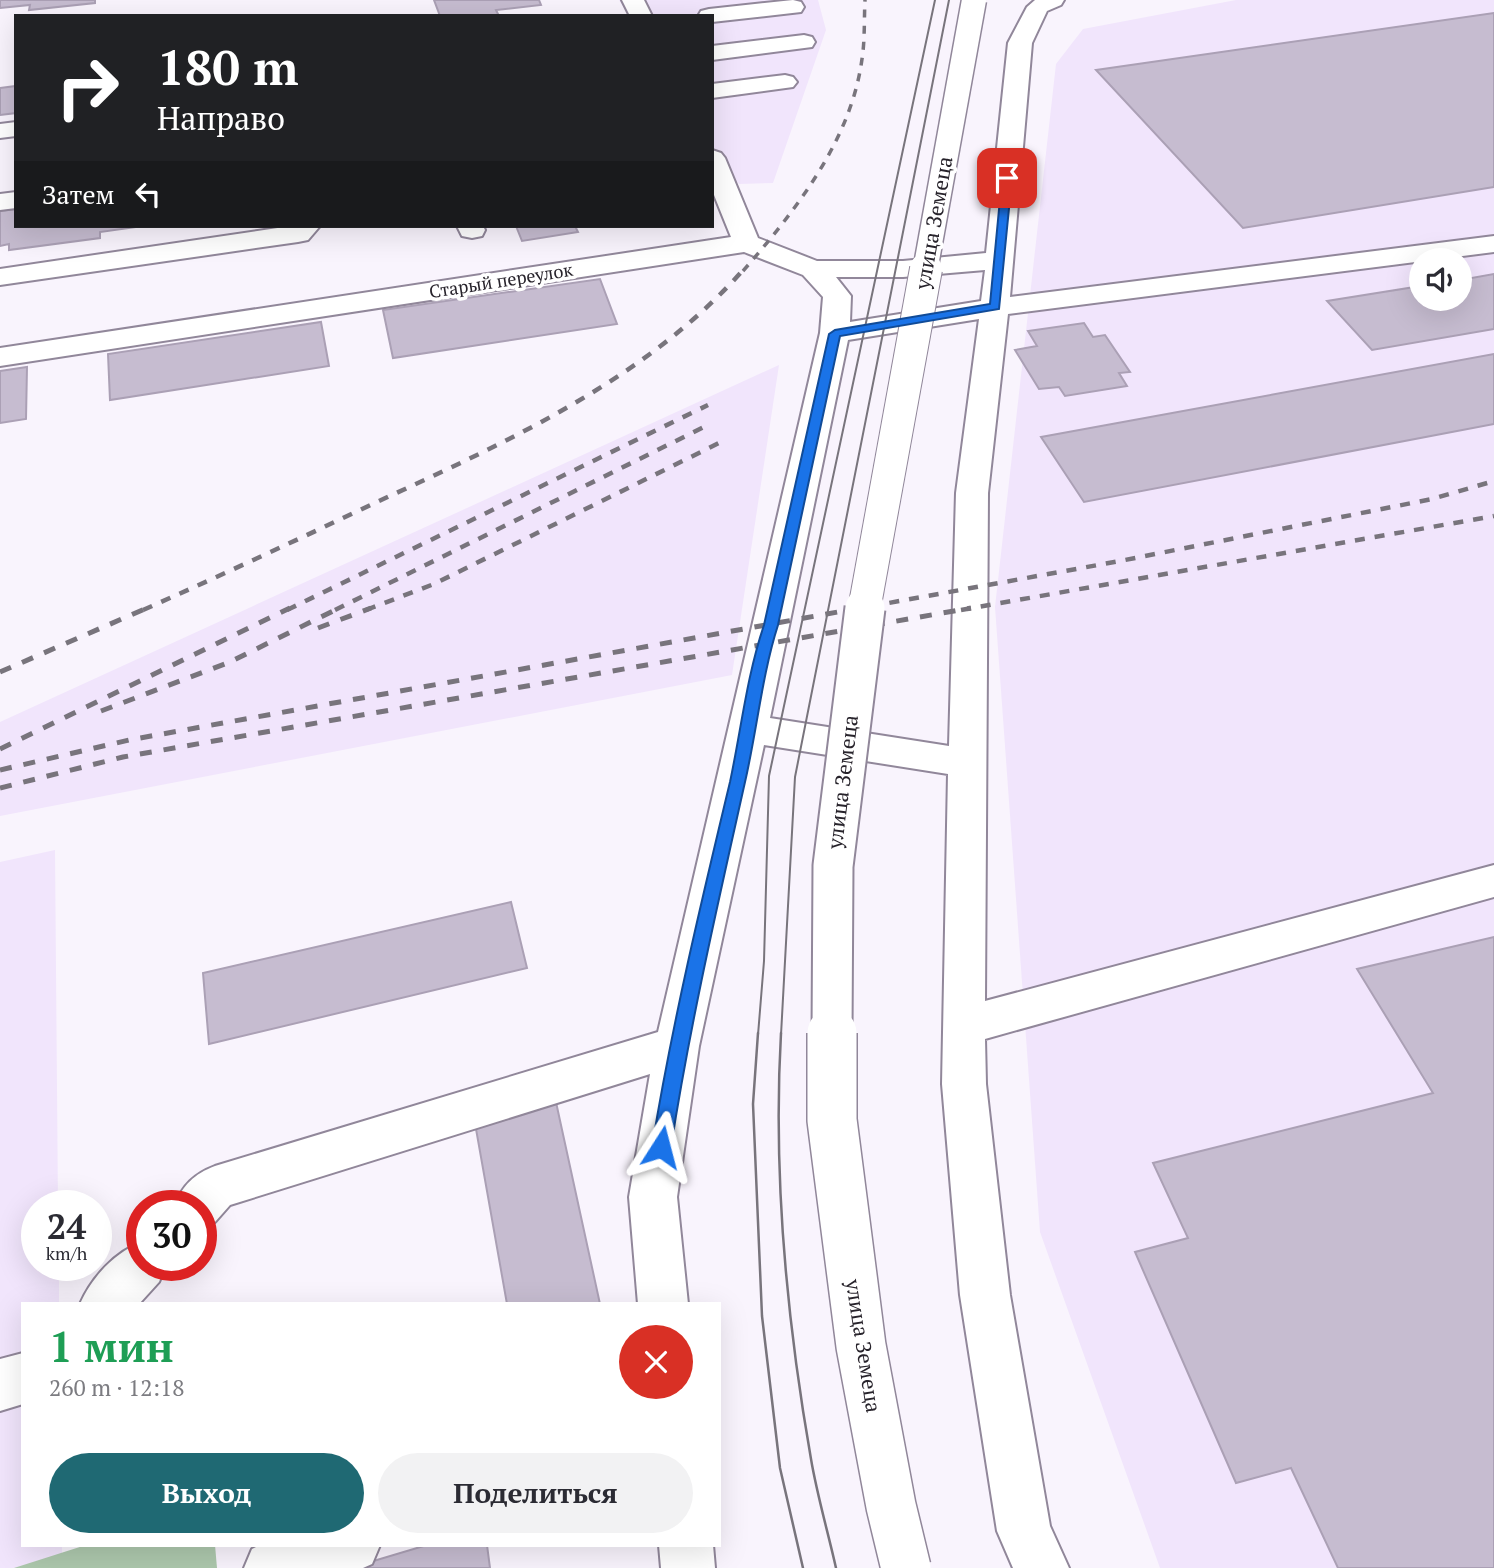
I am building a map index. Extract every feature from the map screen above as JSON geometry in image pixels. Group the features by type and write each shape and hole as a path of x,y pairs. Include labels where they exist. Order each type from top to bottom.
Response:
{"street":[{"name":"улица Земеца","path":"906,1568 891,1506 861,1346 832,1120 833,866 860,634 974,0"},
{"path":"1042,1568 1024,1531 985,1295 964,1084 962,1026 972,493 1000,260 1020,43 1038,7 1054,0"},
{"path":"714,15 760,5 793,7"},
{"path":"714,53 804,42"},
{"path":"714,91 785,82"},
{"path":"714,163 747,243 813,269 902,269 1000,260"},
{"path":"0,277 298,234 305,228"},
{"name":"Старый переулок","path":"0,357 747,243"},
{"path":"835,334 995,306 1192,279 1494,244"},
{"path":"663,1302 653,1197 677,1046 750,729 765,645 835,334 837,296 813,269"},
{"path":"750,729 967,763"},
{"path":"962,1026 1494,881"},
{"path":"213,1190 677,1046"},
{"path":"107,1302 127,1281"},
{"path":"0,1385 21,1379"},
{"path":"271,1568 346,1547"},
{"path":"685,1547 688,1568"}],"shaded area":[{"path":"619,0 818,0 826,30 773,183 739,184 714,156 714,14 628,14"},
{"path":"1236,0 1494,0 1494,1568 1160,1568 1040,1232 995,607 1056,64 1083,29"},
{"path":"779,365 732,675 0,816 0,722"},
{"path":"55,850 58,1190 21,1190 21,1281 59,1281 59,1302 21,1302 21,1547 62,1547 62,1554 18,1568 0,1568 0,862"}],"green space":[{"path":"80,1547 215,1547 217,1568 14,1568"}],"building":[{"path":"0,0 95,0 95,3 29,10 30,5 0,8"},
{"path":"434,0 539,0 541,5 496,10 498,14 439,14"},
{"path":"1494,13 1494,187 1243,228 1096,70"},
{"path":"14,86 14,113 0,115 0,88"},
{"path":"14,209 14,228 129,228 100,232 100,238 9,250 9,244 0,246 0,211"},
{"path":"517,228 576,228 578,232 522,241"},
{"path":"1494,274 1494,329 1372,350 1327,301 1409,288 1409,311 1472,311 1472,278"},
{"path":"600,279 617,324 393,358 383,310"},
{"path":"321,322 329,366 110,400 108,354"},
{"path":"1084,323 1093,337 1105,335 1130,372 1119,373 1127,386 1065,396 1059,387 1039,389 1015,350 1037,346 1028,331"},
{"path":"1494,354 1494,424 1084,502 1041,437"},
{"path":"27,367 26,419 0,423 0,371"},
{"path":"511,902 527,968 209,1044 203,973"},
{"path":"1494,937 1494,1568 1338,1568 1291,1468 1236,1483 1135,1252 1188,1238 1153,1163 1433,1093 1357,969"},
{"path":"554,1093 600,1302 507,1302 473,1112"},
{"path":"420,1547 487,1547 490,1568 350,1568"}],"tram line":[{"path":"758,1035 764,961 769,776 935,0"},
{"path":"781,1035 795,777 949,0"},
{"path":"758,1033 753,1104 762,1316 780,1468 803,1568"},
{"path":"781,1033 779,1139 789,1301 811,1459 836,1568"}],"railway":[{"path":"743,271 801,199 818,173 846,118 862,59 865,0"},
{"path":"143,610 477,455 574,403 665,343 706,308 744,269"},
{"path":"287,610 708,405"},
{"path":"335,610 710,424"},
{"path":"366,610 434,584 719,443"},
{"path":"850,610 1120,561 1432,499 1494,481"},
{"path":"961,610 1494,516"},
{"path":"0,672 147,608"},
{"path":"0,749 290,608"},
{"path":"101,711 230,662 339,608"},
{"path":"318,628 371,608"},
{"path":"0,770 129,740 860,608"},
{"path":"0,788 123,757 971,608"}],"route":[{"path":"661,1147 677,1046 750,729 765,645 835,334 995,306 1007,178"}]}
